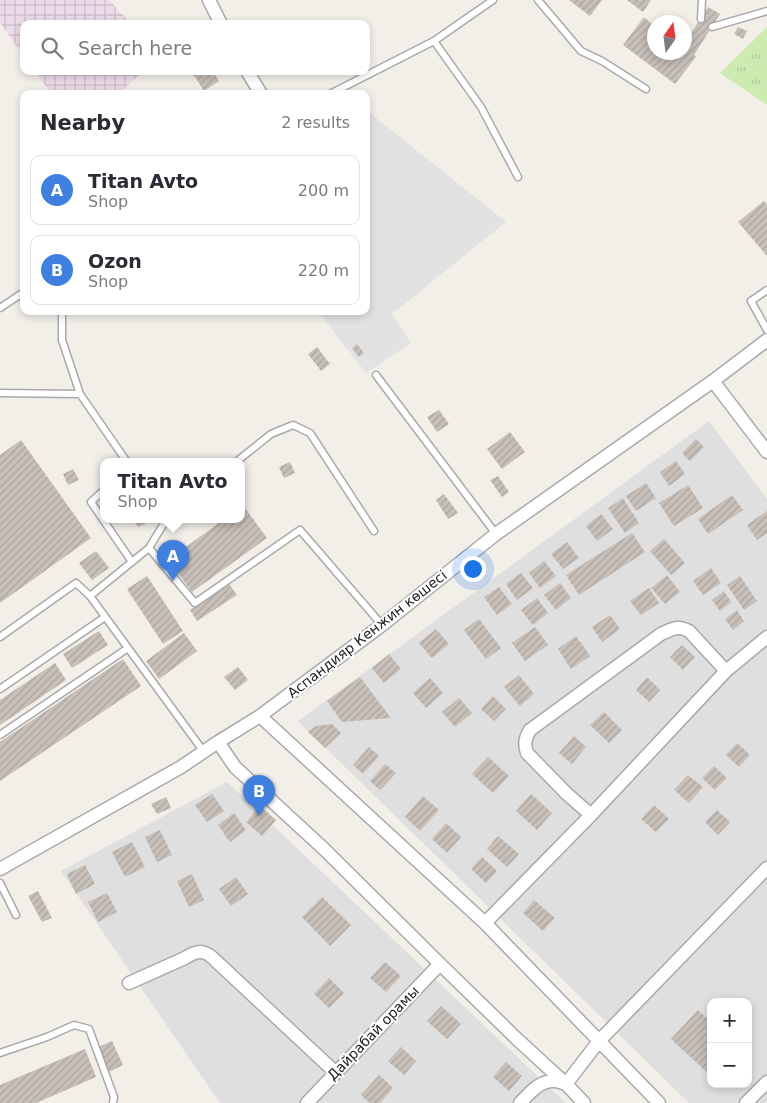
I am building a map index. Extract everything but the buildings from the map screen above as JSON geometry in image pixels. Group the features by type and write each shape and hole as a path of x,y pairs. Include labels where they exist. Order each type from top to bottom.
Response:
{"street":[{"path":"209,0 219,20"},
{"path":"249,75 258,90"},
{"name":"Аспандияр Кенжин көшесі","path":"0,869 181,767 260,716 382,625 496,534 767,340"},
{"path":"712,381 767,452"},
{"path":"591,815 567,794 527,753 525,742 530,730 661,634 675,628 689,631 726,672"},
{"path":"485,923 591,815 726,672 767,637"},
{"path":"260,716 485,923 659,1103"},
{"path":"218,742 235,767 324,849 584,1103"},
{"path":"566,1084 599,1041 767,868"},
{"path":"129,983 192,954 205,952 212,956 335,1072"},
{"name":"Дайрабай орамы","path":"307,1103 440,964"},
{"path":"520,1103 534,1090 549,1081 556,1080 566,1084"},
{"path":"746,1103 767,1082"}],"lane":[{"path":"370,74 434,41 492,0"},
{"path":"538,0 581,50 646,88"},
{"path":"701,19 702,0"},
{"path":"712,27 767,11"},
{"path":"434,41 481,106 518,177"},
{"path":"338,90 367,75"},
{"path":"767,290 751,301 767,330"},
{"path":"0,308 20,295"},
{"path":"62,315 62,340 80,394 124,458"},
{"path":"376,375 496,534"},
{"path":"0,393 80,394"},
{"path":"241,458 271,434 293,425 310,433 374,531"},
{"path":"100,494 91,502 100,515"},
{"path":"105,523 132,562"},
{"path":"90,596 149,548 164,523"},
{"path":"149,548 194,603 300,530 382,625"},
{"path":"0,637 76,583 90,596 204,752"},
{"path":"0,689 105,617"},
{"path":"0,735 128,648"},
{"path":"0,883 16,915"},
{"path":"0,1053 47,1037 74,1025 89,1029 114,1097 113,1103"}],"shaded area":[{"path":"0,0 109,0 127,20 20,20 20,50 0,23"},
{"path":"38,75 139,75 123,90 48,90"},
{"path":"370,113 506,222 392,314 411,343 366,373 321,315 370,315"},
{"path":"709,421 767,499 767,1103 689,1103 298,721"},
{"path":"227,782 566,1103 220,1103 61,871"}],"green space":[{"path":"767,27 767,105 720,73"}],"place":[{"name":"Titan Avto","path":"173,581"},
{"name":"Ozon","path":"259,816"}]}
